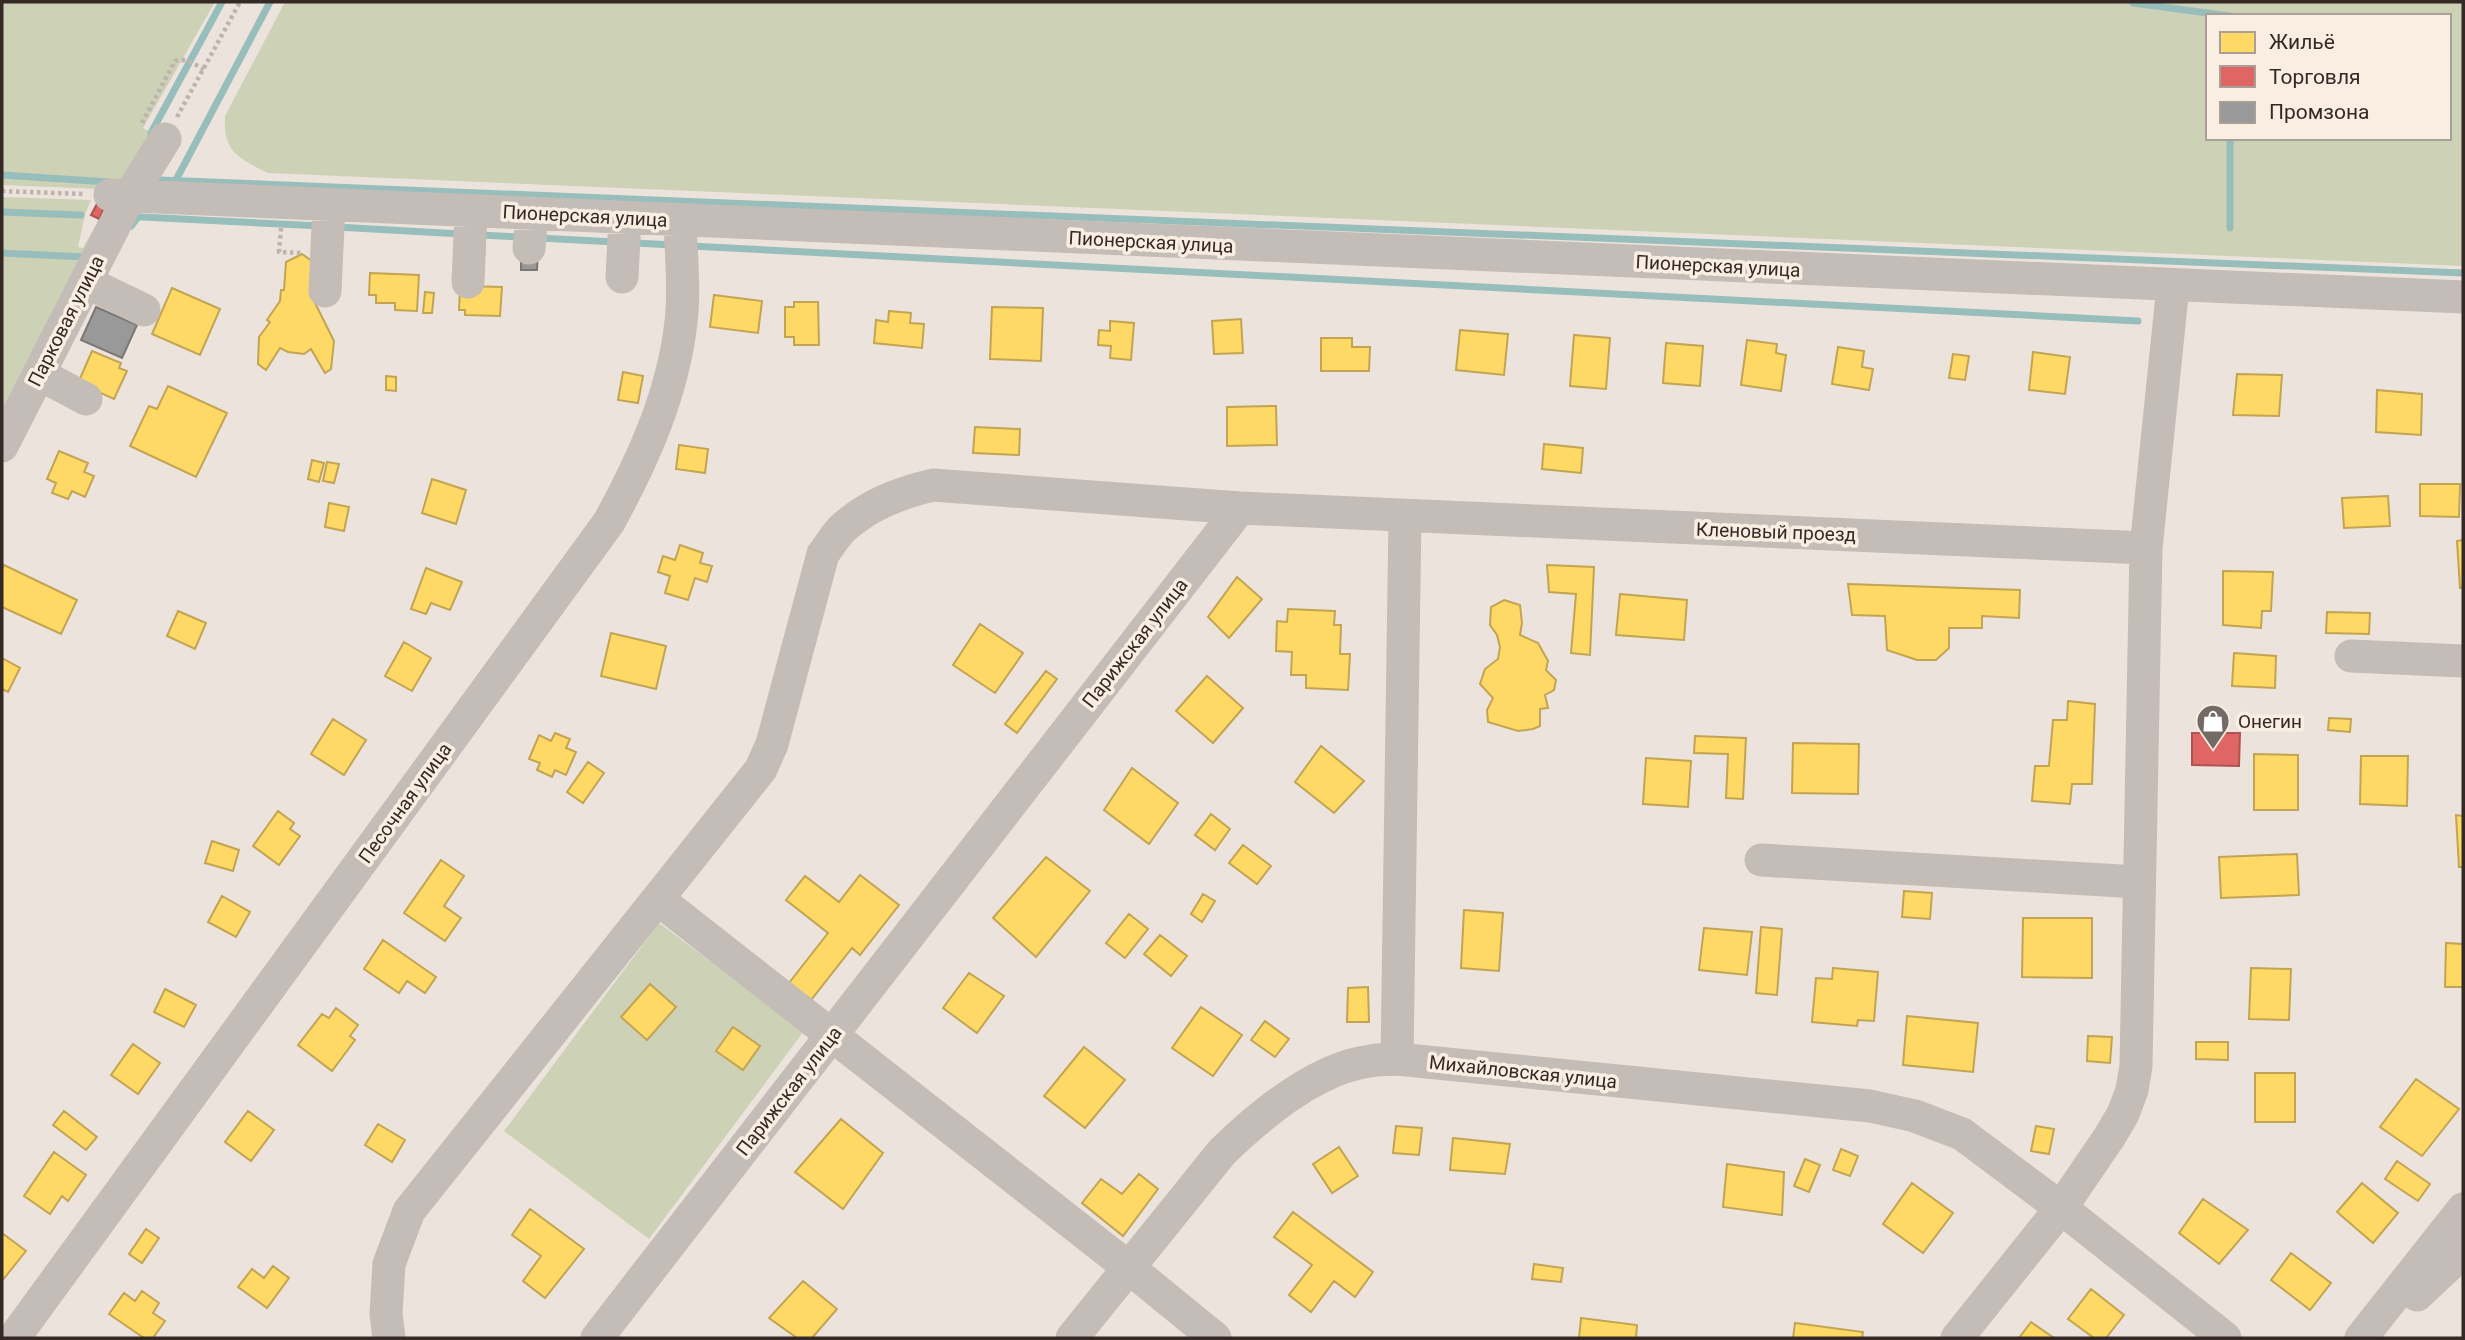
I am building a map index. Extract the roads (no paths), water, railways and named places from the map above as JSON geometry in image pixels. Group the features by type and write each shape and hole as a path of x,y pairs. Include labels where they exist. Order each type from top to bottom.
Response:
{"street":[{"name":"Парковая улица","path":"2,446 86,282 120,196 165,139"},
{"name":"Пионерская улица","path":"120,196 2463,298"},
{"path":"325,291 329,205"},
{"path":"468,282 471,211"},
{"path":"529,248 532,214"},
{"path":"622,277 625,218"},
{"name":"Песочная улица","path":"13,1338 609,522 645,449 673,369 682,320 680,221"},
{"path":"86,282 144,310"},
{"path":"1957,1338 2061,1208 2110,1136 2123,1114 2132,1090 2136,1066 2146,548 2173,286"},
{"path":"38,374 86,398"},
{"path":"389,1338 386,1314 389,1264 409,1211 761,769 772,744 823,554 842,528 870,508 898,493 933,485 1240,508 1405,516 1397,1059"},
{"name":"Парижская улица","path":"597,1338 1240,508"},
{"name":"Кленовый проезд","path":"1405,516 2146,548"},
{"path":"2351,656 2463,662"},
{"path":"1761,860 2138,882"},
{"path":"659,900 1215,1338"},
{"name":"Михайловская улица","path":"1072,1338 1222,1152 1249,1125 1323,1075 1367,1061 1397,1059 1870,1106 1915,1116 1962,1134 2061,1208 2225,1338"},
{"path":"2361,1338 2463,1209"},
{"path":"2374,1338 2463,1252"}],"waterway":[{"path":"151,133 222,2"},
{"path":"176,180 270,2"},
{"path":"2133,3 2215,14"},
{"path":"2230,140 2230,228"},
{"path":"2,175 109,182"},
{"path":"160,180 2463,273"},
{"path":"2,212 81,215"},
{"path":"131,226 138,217 321,226"},
{"path":"337,227 461,234"},
{"path":"480,235 520,237"},
{"path":"539,238 615,242"},
{"path":"634,243 674,245"},
{"path":"690,246 2138,321"},
{"path":"2,253 85,257 86,253"}],"place":[{"name":"Онегин","path":"2213,751"}]}
